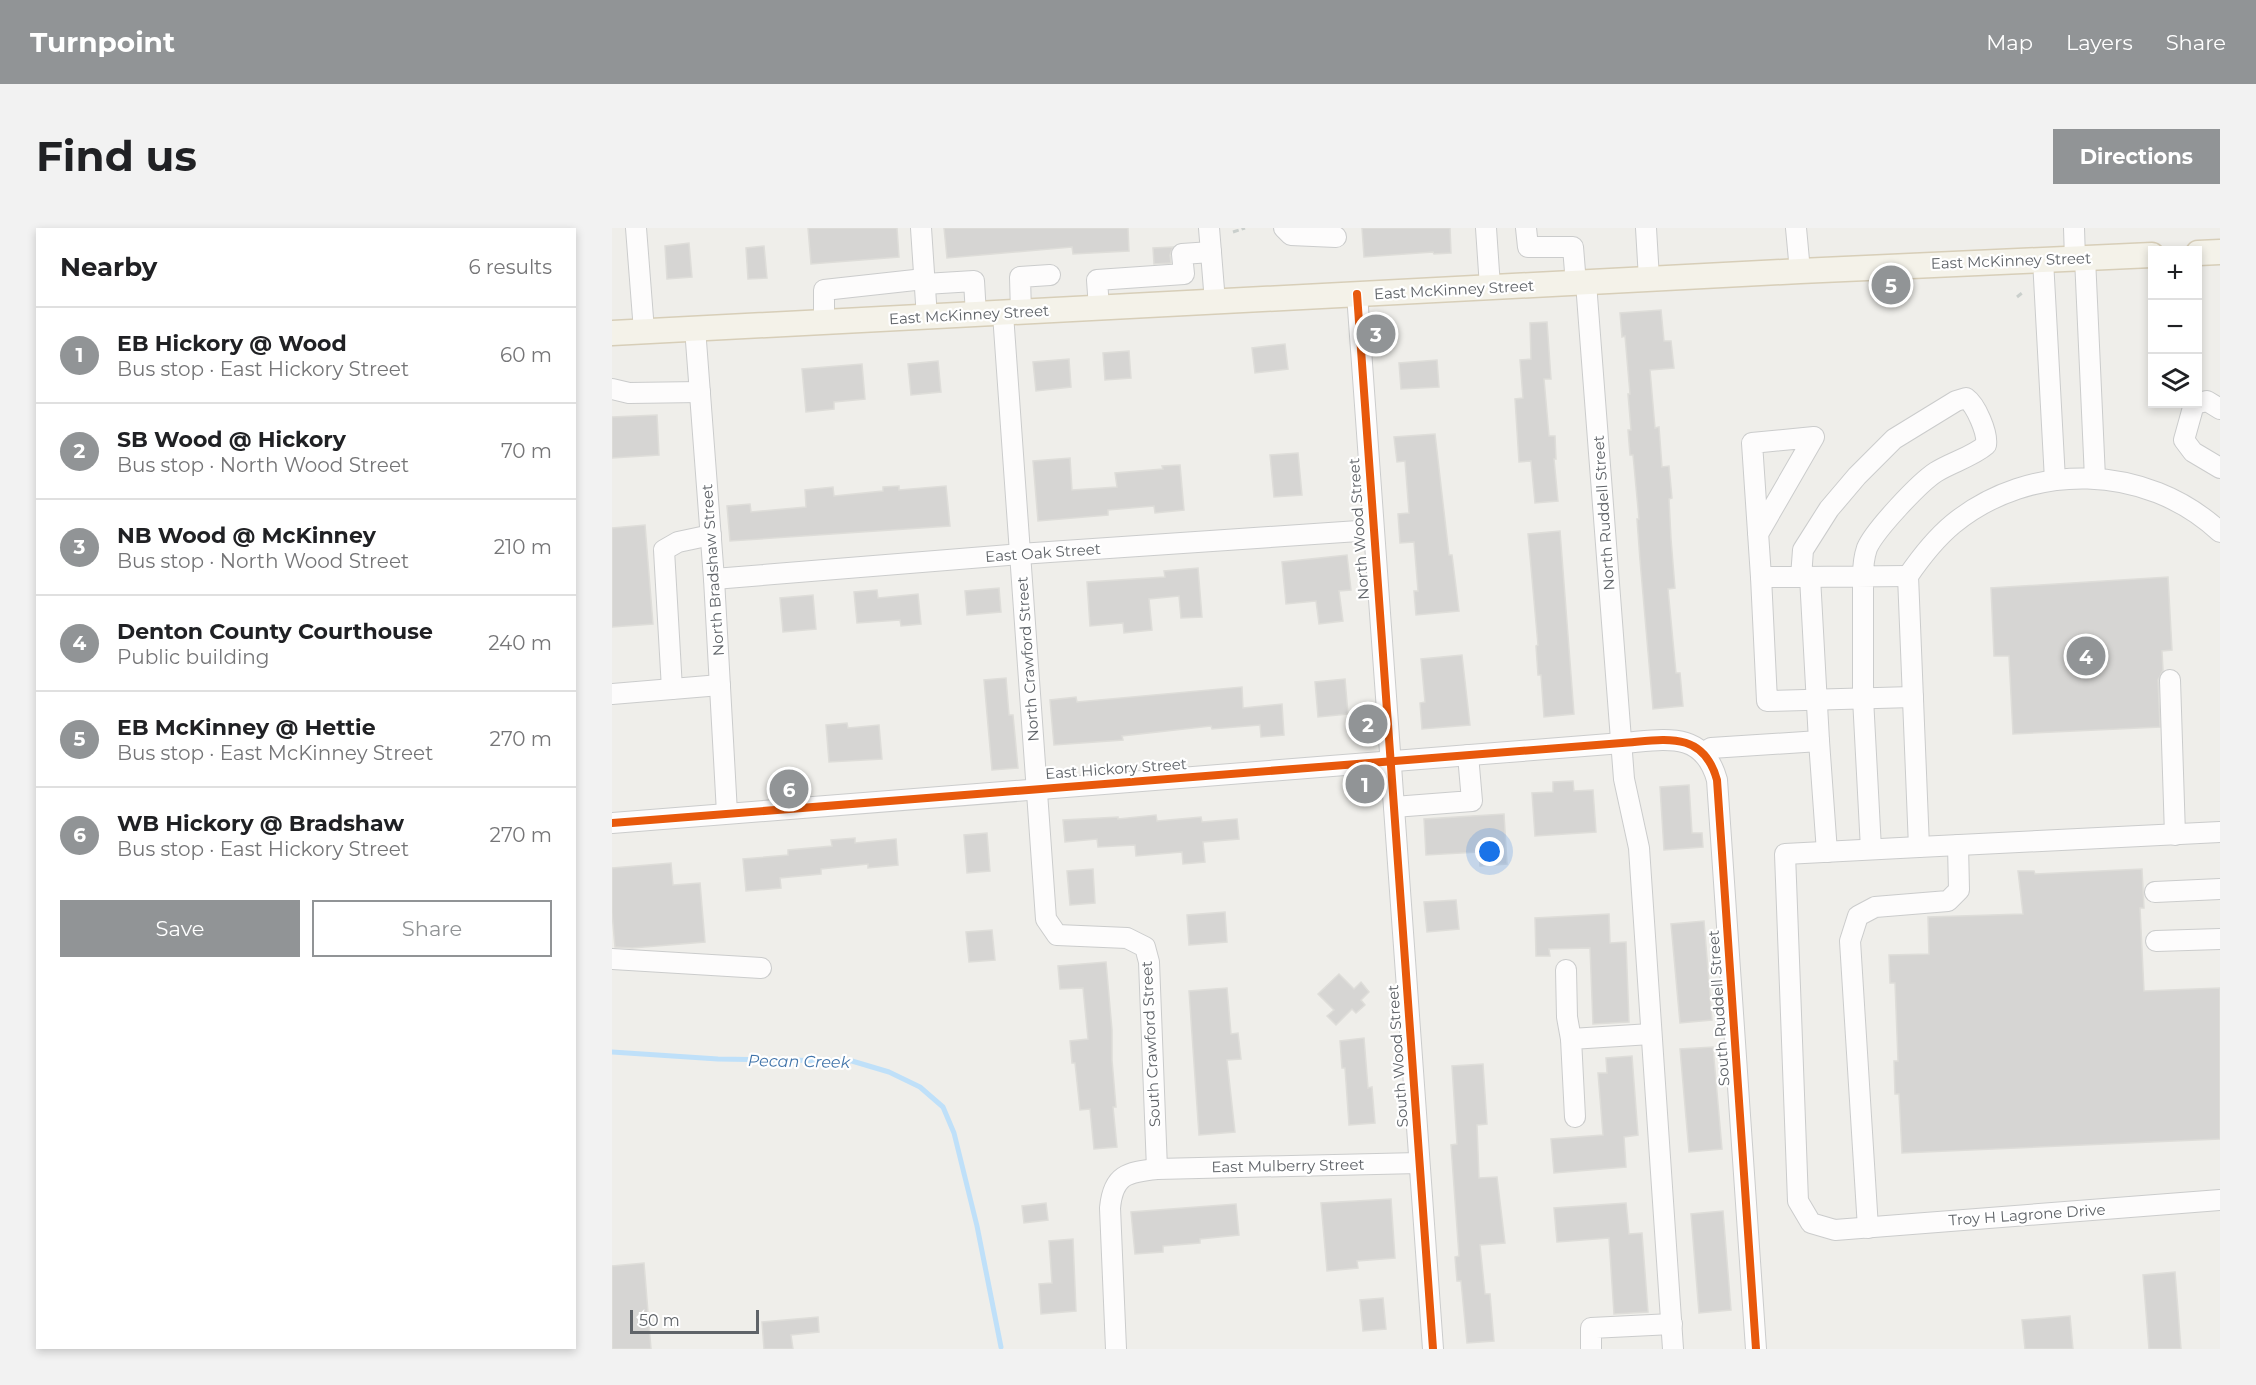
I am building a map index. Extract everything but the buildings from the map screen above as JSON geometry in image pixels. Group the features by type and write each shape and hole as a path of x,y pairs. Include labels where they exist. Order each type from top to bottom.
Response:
{"main road":[{"path":"2202,253 2220,252"},
{"name":"East McKinney Street","path":"612,333 1800,271 2148,255"}],"street":[{"path":"636,228 644,331"},
{"path":"921,228 927,318"},
{"path":"1209,228 1215,302"},
{"path":"1284,228 1291,235 1336,237"},
{"path":"1486,228 1490,287"},
{"name":"North Ruddell Street","path":"1526,228 1528,248 1573,247 1581,284 1624,779 1639,848 1673,1349"},
{"path":"1646,228 1649,279"},
{"path":"1796,228 1800,271"},
{"path":"2074,228 2080,259 2095,478"},
{"path":"1099,308 1097,279 1184,274 1182,254 1211,252"},
{"path":"2043,260 2055,480"},
{"path":"1173,274 1175,303"},
{"name":"North Crawford Street","path":"1037,788 1020,554 1012,313 1020,277 1050,275"},
{"path":"824,323 824,290 924,281 974,280 976,315"},
{"name":"North Wood Street","path":"1357,294 1390,761"},
{"name":"North Bradshaw Street","path":"695,328 714,579 727,813"},
{"path":"612,389 629,393 700,392"},
{"path":"1871,849 1863,698 1863,564 1868,546 1901,505 1935,473 1986,445 1986,437 1968,400 1962,398 1883,448 1832,505 1802,553 1818,700 1827,852 2220,832"},
{"path":"2220,409 2207,401 2194,404 2184,440 2193,452 2220,468"},
{"path":"1758,534 1814,437 1752,443 1767,701 1913,697"},
{"path":"1919,847 1908,576 1935,540 1969,512 2009,491 2055,480 2095,478 2119,481 2162,494 2201,516 2220,532"},
{"name":"East Oak Street","path":"714,579 1020,554 1373,530"},
{"path":"672,689 664,550 678,542 711,535"},
{"path":"1761,578 1908,576"},
{"path":"2170,680 2175,835"},
{"path":"612,694 720,685"},
{"path":"1622,743 1677,739 1691,744 1703,753 1711,748 1819,741"},
{"name":"East Hickory Street","path":"612,823 1622,743"},
{"name":"South Ruddell Street","path":"1703,753 1712,765 1717,780 1756,1349"},
{"path":"1394,807 1472,801 1468,755"},
{"name":"South Wood Street","path":"1390,761 1433,1349"},
{"name":"South Crawford Street","path":"1037,788 1047,919 1058,935 1127,938 1145,947 1149,962 1157,1169"},
{"path":"1868,1228 1850,941 1858,916 1875,908 1948,901 1959,890 1958,845"},
{"name":"Troy H Lagrone Drive","path":"1827,852 1785,855 1798,1201 1811,1223 1835,1230 2220,1200"},
{"path":"2155,892 2220,890"},
{"path":"2156,941 2220,939"},
{"path":"612,959 761,968"},
{"path":"1566,970 1567,1017 1571,1039 1575,1118"},
{"path":"1571,1039 1652,1034"},
{"name":"East Mulberry Street","path":"1157,1169 1419,1163"},
{"path":"1116,1349 1111,1193 1120,1178 1136,1171 1157,1169"},
{"path":"1591,1349 1591,1328 1672,1324"}],"path":[{"path":"1233,232 1245,228"},
{"path":"2017,297 2022,292"}],"waterway":[{"name":"Pecan Creek","path":"612,1052 718,1059 852,1061 889,1072 920,1087 943,1107 954,1133 977,1226 1001,1347"}],"cycle path":[{"path":"1357,294 1433,1349"},
{"path":"612,823 1652,740 1680,741 1692,745 1702,752 1711,764 1717,780 1756,1349"}],"place":[{"name":"EB McKinney @ Hettie","path":"1891,285"},
{"name":"NB Wood @ McKinney","path":"1376,334"},
{"name":"Denton County Courthouse","path":"2086,656"},
{"name":"SB Wood @ Hickory","path":"1368,724"},
{"name":"EB Hickory @ Wood","path":"1365,784"},
{"name":"WB Hickory @ Bradshaw","path":"789,789"}]}
